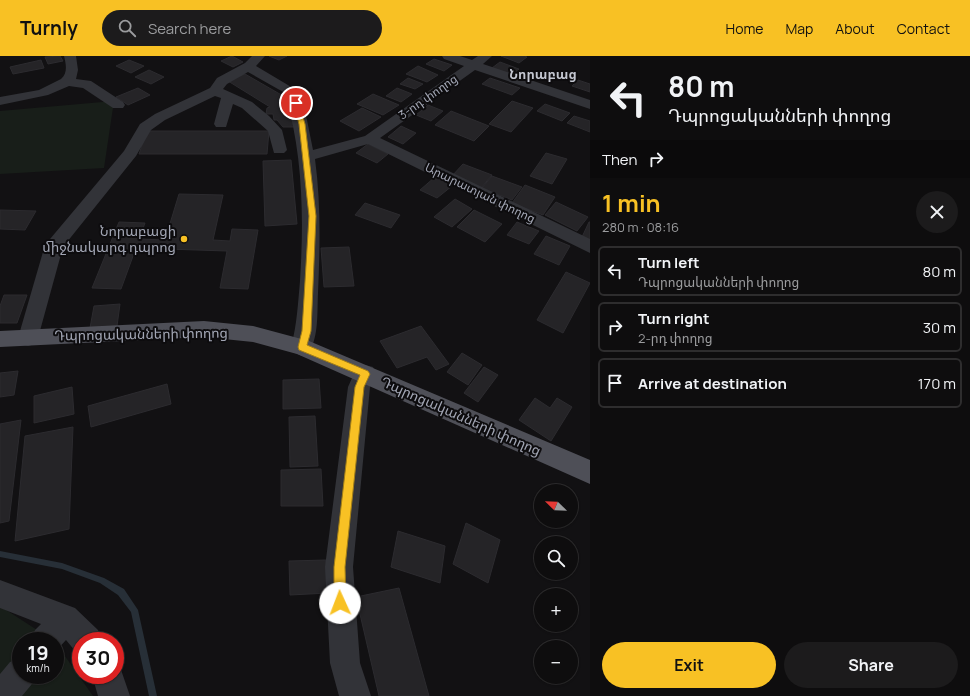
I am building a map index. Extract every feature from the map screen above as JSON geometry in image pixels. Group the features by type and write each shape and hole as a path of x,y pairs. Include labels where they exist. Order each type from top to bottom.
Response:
{"main road":[{"name":"Դպրոցականների փողոց","path":"0,339 204,329 253,334 302,347 590,472"}],"street":[{"path":"67,82 72,72 70,56"},
{"path":"448,56 590,105"},
{"name":"3-րդ փողոց","path":"307,156 370,138 486,56"},
{"path":"221,124 222,81 254,61 259,74 291,91 302,124 307,156 312,216 306,331 302,347"},
{"path":"0,101 48,90 67,82 86,84 118,105"},
{"path":"28,338 54,245 131,153 145,128 160,117 222,93 247,105 275,130 279,150"},
{"name":"Արարատյան փողոց","path":"370,138 590,248"},
{"path":"355,696 346,664 341,616 339,567 359,387 365,374"},
{"path":"0,594 65,618 79,632"},
{"path":"53,632 65,618"},
{"path":"2,696 12,684"},
{"path":"111,684 114,696"}],"shaded area":[{"path":"114,101 104,168 0,174 0,111"},
{"path":"0,606 40,632 12,632 12,684 64,684 64,655 72,666 72,684 85,684 93,696 0,696"}],"building":[{"path":"60,56 63,61 48,64 45,57"},
{"path":"232,56 243,62 233,67 221,61"},
{"path":"269,56 287,56 279,60"},
{"path":"501,56 524,56 527,57 519,63"},
{"path":"434,59 452,65 444,71 426,64"},
{"path":"41,60 44,68 13,74 10,67"},
{"path":"129,60 144,66 131,73 116,66"},
{"path":"500,62 519,69 512,75 492,68"},
{"path":"418,66 438,75 427,82 406,74"},
{"path":"149,70 164,77 151,84 135,77"},
{"path":"245,74 285,97 294,127 283,127 277,120 274,120 273,114 266,114 267,108 270,107 228,81"},
{"path":"408,78 423,84 415,89 400,84"},
{"path":"490,78 520,88 512,95 482,84"},
{"path":"578,80 590,84 590,92 572,86"},
{"path":"138,88 150,95 128,105 116,97"},
{"path":"397,88 412,94 401,102 386,96"},
{"path":"373,94 399,105 383,115 357,104"},
{"path":"512,101 533,108 511,132 489,124"},
{"path":"545,104 570,113 562,121 537,111"},
{"path":"428,105 443,111 431,121 416,115"},
{"path":"362,108 381,117 359,131 340,121"},
{"path":"451,111 489,126 474,141 435,125"},
{"path":"574,116 590,121 590,132 567,123"},
{"path":"401,126 416,133 403,144 388,137"},
{"path":"147,131 269,131 267,154 139,154"},
{"path":"368,144 388,154 377,163 356,153"},
{"path":"546,153 567,159 552,184 530,176"},
{"path":"291,160 297,224 265,226 263,161"},
{"path":"463,164 492,175 481,188 452,176"},
{"path":"492,176 522,187 512,200 482,188"},
{"path":"435,177 452,186 437,198 420,190"},
{"path":"525,185 555,197 543,215 512,203"},
{"path":"179,194 223,195 213,240 230,241 232,229 258,230 248,289 220,288 227,251 136,248 121,289 92,288 119,222 145,223 139,239 165,240"},
{"path":"455,199 472,209 452,227 434,217"},
{"path":"556,202 588,217 577,231 545,215"},
{"path":"365,203 400,215 391,228 355,215"},
{"path":"0,210 36,211 25,230 0,229"},
{"path":"474,210 502,224 485,242 457,227"},
{"path":"517,222 539,231 529,244 507,235"},
{"path":"590,222 590,240 582,237"},
{"path":"546,236 570,246 559,265 534,254"},
{"path":"349,247 354,286 324,287 321,248"},
{"path":"566,272 590,283 563,333 537,320"},
{"path":"4,295 27,295 17,323 0,323 0,306"},
{"path":"120,304 117,326 90,328 94,306"},
{"path":"421,326 449,364 436,370 427,357 397,368 380,341"},
{"path":"462,353 482,365 468,385 447,372"},
{"path":"484,367 498,375 478,402 464,393"},
{"path":"18,371 14,395 0,397 0,373"},
{"path":"319,379 321,408 283,409 283,380"},
{"path":"167,384 171,404 91,427 88,406"},
{"path":"72,387 74,414 34,423 34,396"},
{"path":"535,398 550,408 557,398 572,407 551,441 519,420"},
{"path":"315,416 318,466 290,467 289,417"},
{"path":"21,420 9,521 0,523 0,424"},
{"path":"73,427 69,529 15,541 25,436"},
{"path":"321,469 323,506 281,506 281,470"},
{"path":"466,523 500,540 488,583 453,564"},
{"path":"398,531 445,546 440,583 391,567"},
{"path":"326,560 328,593 290,595 289,561"},
{"path":"399,588 429,696 379,696 356,597"}],"waterway":[{"path":"0,554 62,566 102,580 121,592 134,610 153,696"}],"place":[{"name":"Նորաբացի միջնակարգ դպրոց","path":"184,239"}],"district":[{"name":"Նորաբաց","path":"543,74"}],"route":[{"path":"296,103 302,124 307,156 312,216 306,331 302,347 365,374 359,387 339,567 340,603"}]}
